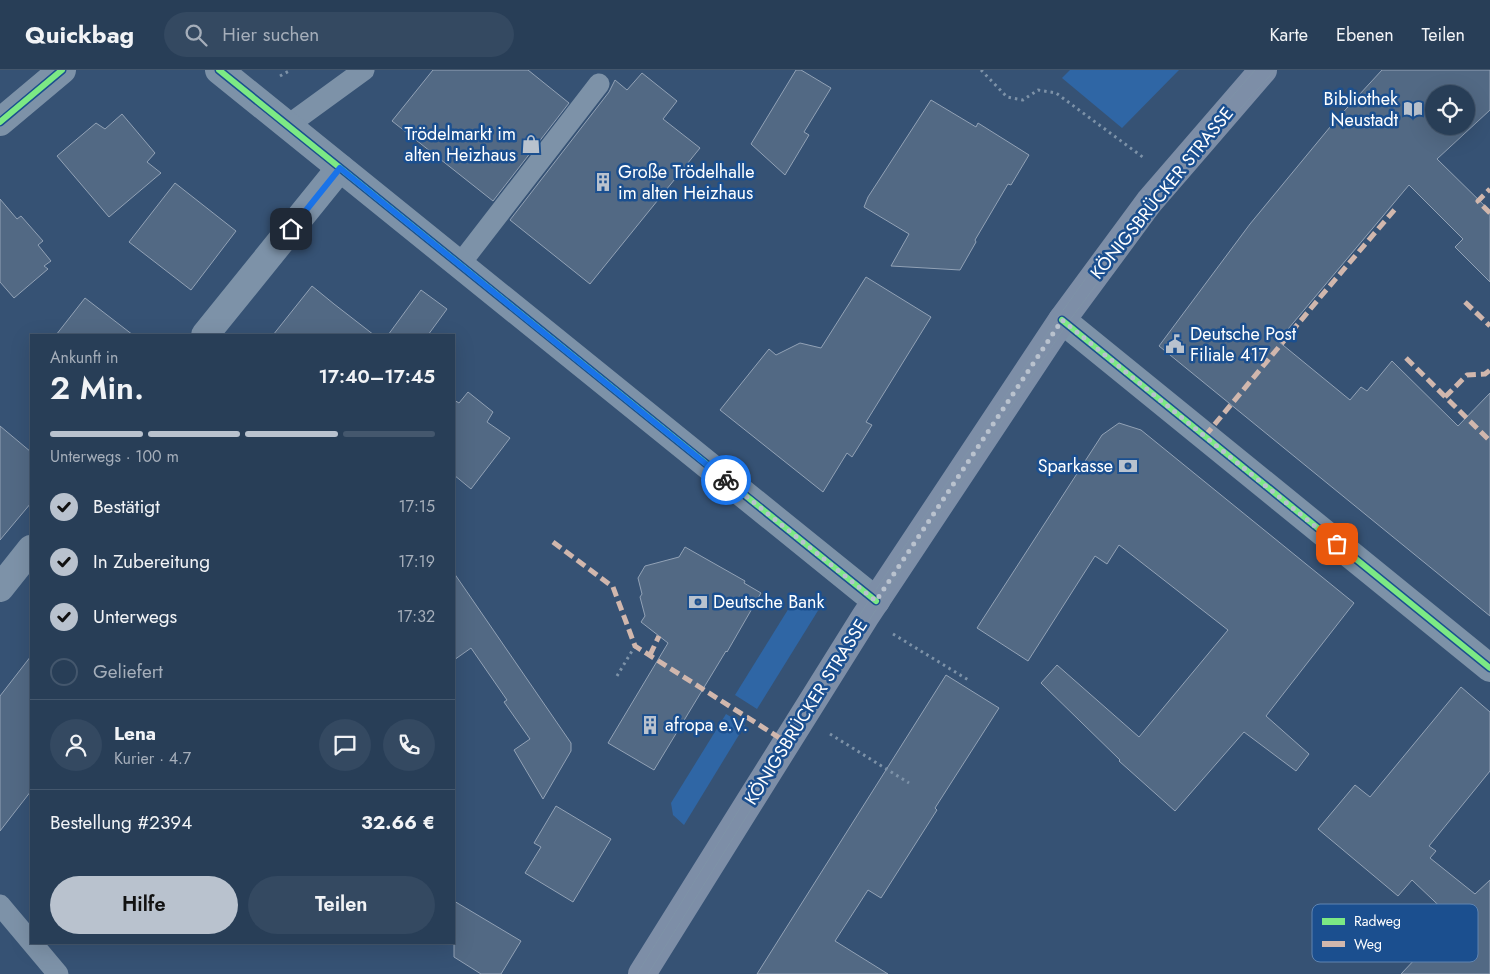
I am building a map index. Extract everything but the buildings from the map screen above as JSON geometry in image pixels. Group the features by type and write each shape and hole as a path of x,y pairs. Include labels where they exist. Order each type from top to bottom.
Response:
{"main road":[{"name":"KÖNIGSBRÜCKER STRASSE","path":"642,974 870,609 1062,320 1130,226 1263,70"}],"street":[{"path":"0,122 62,70"},
{"path":"219,70 460,264 870,609"},
{"path":"206,334 340,168"},
{"path":"1062,320 1490,668"},
{"path":"2,585 30,551"}],"lane":[{"path":"288,126 364,70"},
{"path":"460,264 599,84"},
{"path":"0,905 30,941"},
{"path":"33,944 58,974"}],"path":[{"path":"981,70 1007,97 1023,100 1038,90 1056,93 1170,177"},
{"path":"870,609 970,680"},
{"path":"617,676 635,646"},
{"path":"802,716 909,783"}],"shaded area":[{"path":"1070,70 1179,70 1122,128 1062,78"},
{"path":"797,595 819,609 757,709 735,695"},
{"path":"726,714 745,725 684,825 673,815 671,803"}],"tram line":[{"path":"637,974 871,597 1059,316 1125,223 1255,70"},
{"path":"648,974 892,584 1067,324 1136,231 1176,181 1275,70"}],"marked path":[{"path":"1490,189 1478,201 1490,213"},
{"path":"1205,436 1396,208"},
{"path":"1465,302 1490,326"},
{"path":"1406,358 1490,441"},
{"path":"1445,397 1467,375 1485,374 1490,370"},
{"path":"553,542 613,587 635,646 786,742"},
{"path":"650,655 659,636"}],"cycle path":[{"path":"0,122 62,70"},
{"path":"219,70 876,601"},
{"path":"1062,320 1490,668"}],"way so far":[{"path":"726,480 876,601 1062,320 1337,544"}],"place":[{"name":"Bibliothek Neustadt","path":"1413,109"},
{"name":"Trödelmarkt im alten Heizhaus","path":"531,144"},
{"name":"Große Trödelhalle im alten Heizhaus","path":"603,182"},
{"name":"Deutsche Post Filiale 417","path":"1175,344"},
{"name":"Sparkasse","path":"1128,466"},
{"name":"Deutsche Bank","path":"698,602"},
{"name":"afropa e.V.","path":"650,725"}],"route":[{"path":"291,229 340,168 726,480"}]}
